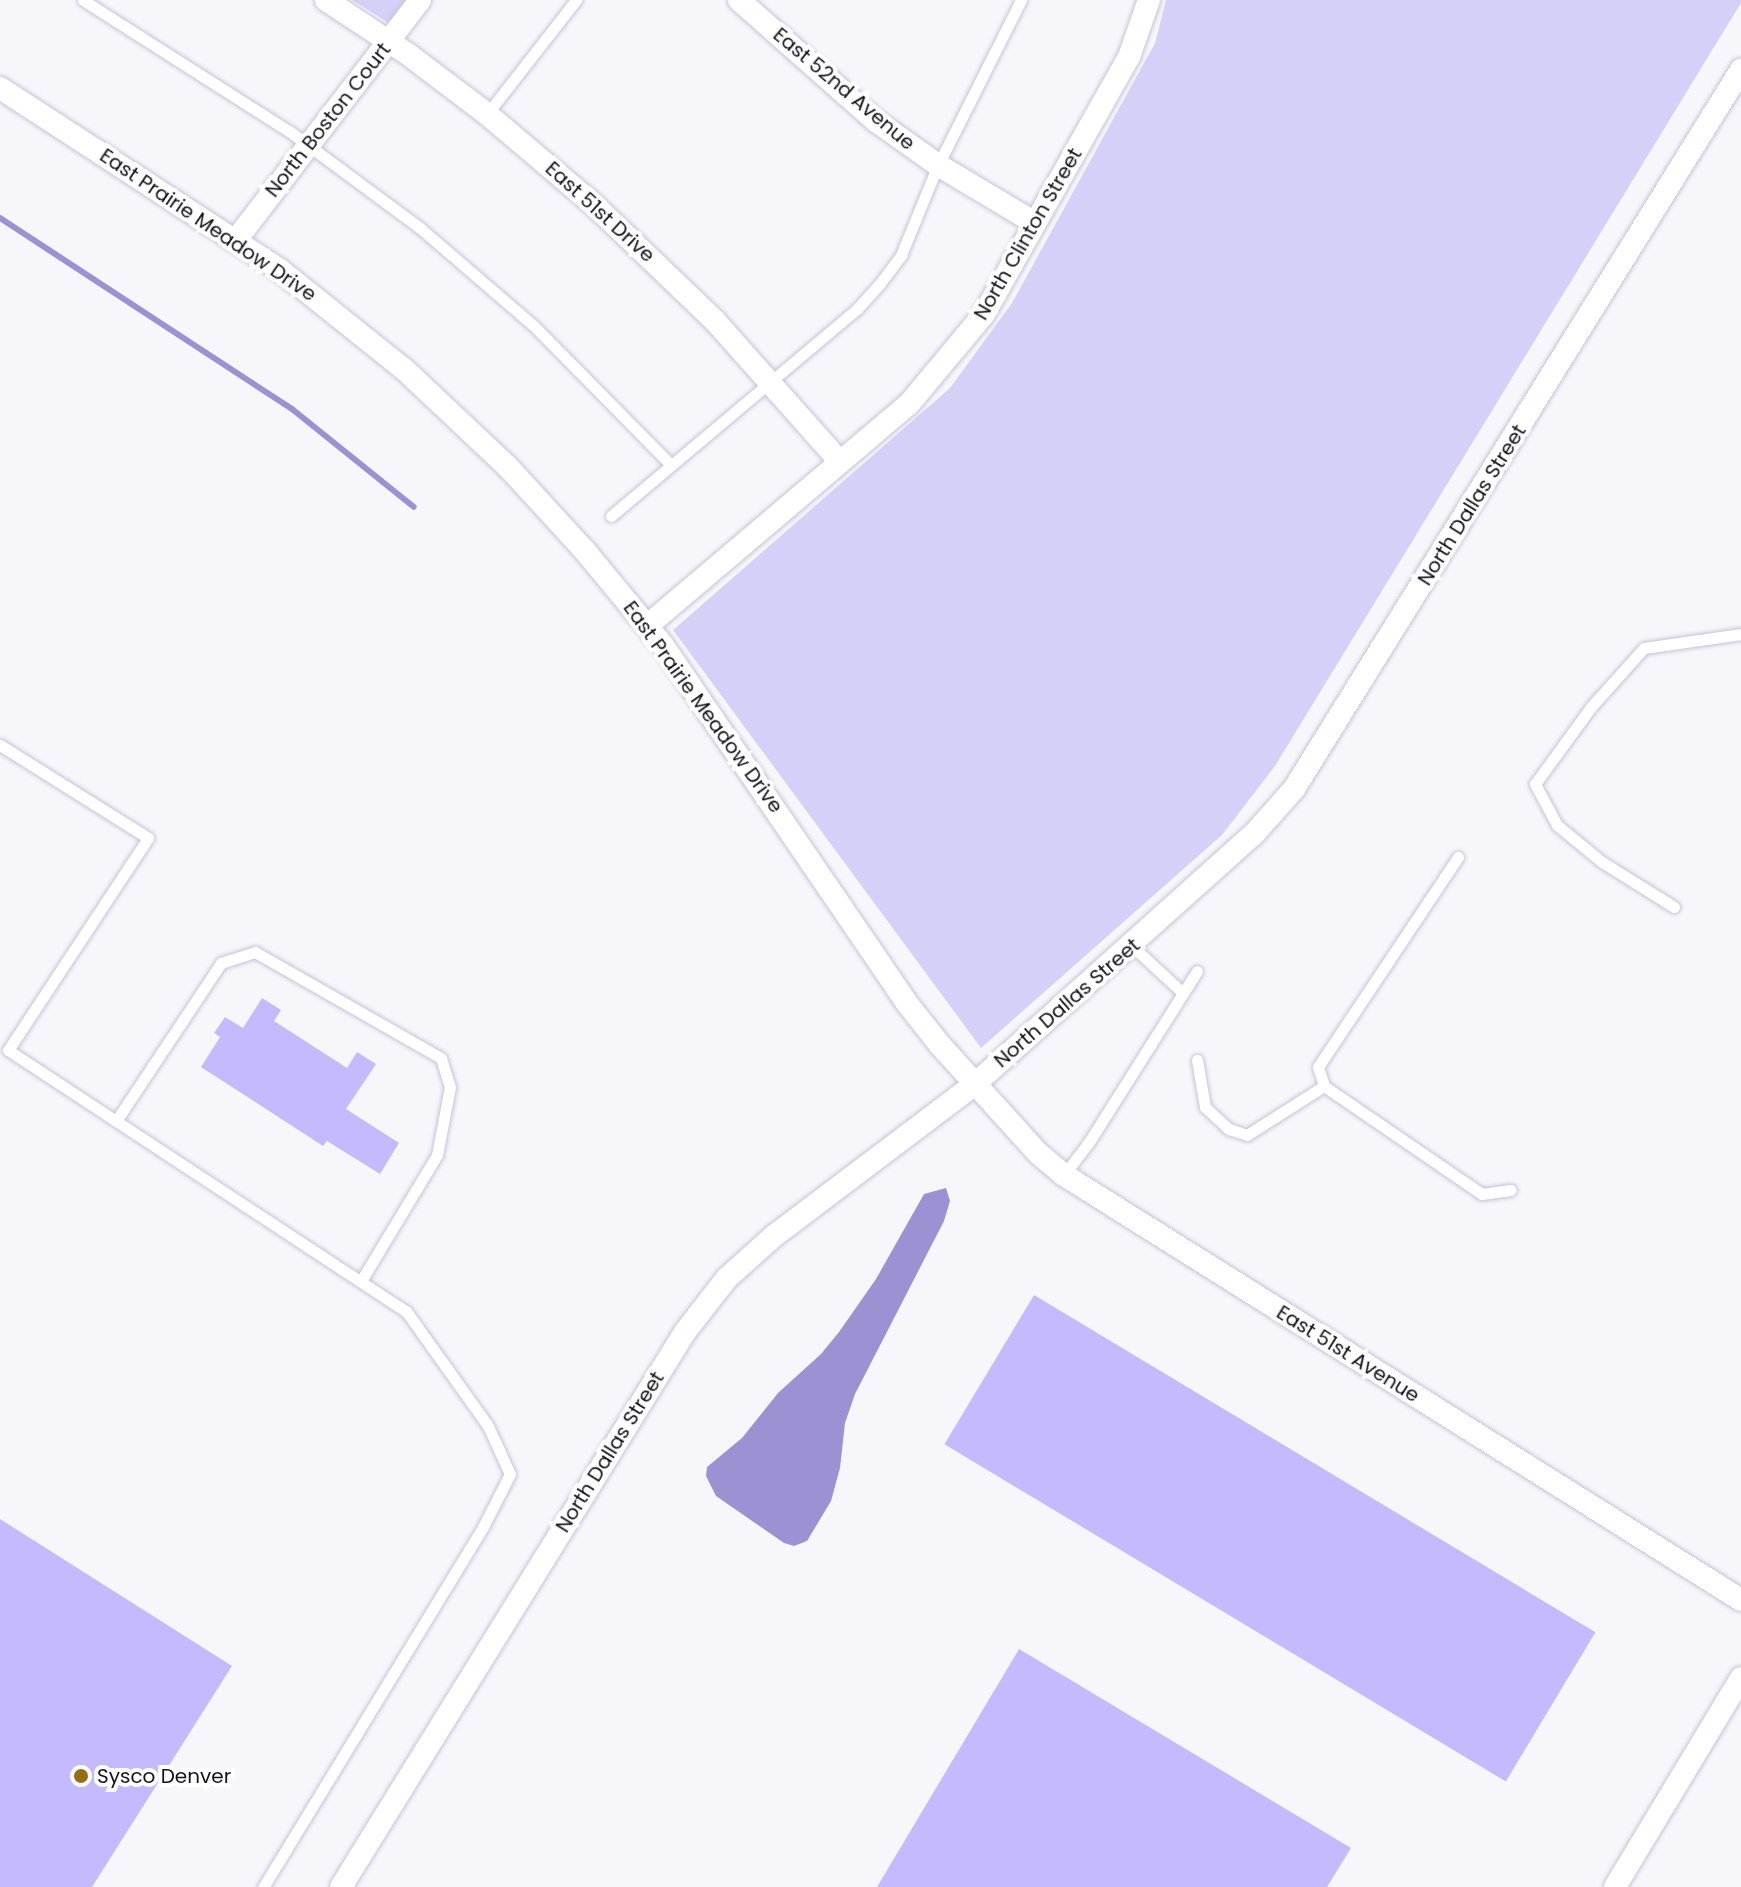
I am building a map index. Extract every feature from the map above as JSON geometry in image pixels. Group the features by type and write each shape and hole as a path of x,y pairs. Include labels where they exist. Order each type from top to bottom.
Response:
{"street":[{"name":"East 51st Drive","path":"326,0 389,41 487,114 566,180 668,274 840,462"},
{"name":"North Boston Court","path":"236,240 420,0"},
{"name":"East 52nd Avenue","path":"739,0 876,121 938,165 1035,223"},
{"name":"North Clinton Street","path":"647,626 909,404 984,314 1129,57 1149,0"},
{"name":"North Dallas Street","path":"341,1887 707,1301 756,1251 975,1084 1132,946 1267,822 1307,772 1741,70"},
{"name":"East Prairie Meadow Drive","path":"0,88 236,240 358,331 453,414 560,522 647,626 716,719 892,982 975,1084"},
{"name":"East 51st Avenue","path":"975,1084 1064,1175 1741,1600"},
{"path":"1615,1887 1741,1678"}],"lane":[{"path":"83,0 309,145 479,276 584,374 670,464"},
{"path":"487,114 576,0"},
{"path":"611,516 857,309 878,286 901,255 938,165 1021,0"},
{"path":"1674,907 1602,862 1557,825 1535,784 1591,707 1644,648 1741,634"},
{"path":"0,745 148,838 8,1050 406,1311 488,1426 510,1474 483,1527 263,1887"},
{"path":"1458,857 1318,1067 1324,1086 1482,1194 1511,1190"},
{"path":"1132,946 1183,993"},
{"path":"116,1121 221,963 255,952 441,1058 450,1087 437,1155 361,1281"},
{"path":"1064,1175 1089,1142 1197,971"},
{"path":"1197,1060 1205,1107 1229,1129 1247,1135 1324,1086"}],"shaded area":[{"path":"352,0 407,0 389,23"},
{"path":"1166,0 1741,0 1741,3 1275,766 1222,835 981,1048 673,630 950,388 1012,303 1155,43"},
{"path":"946,1188 950,1201 944,1221 855,1394 845,1423 840,1468 831,1501 807,1541 794,1546 784,1543 716,1496 706,1476 707,1467 742,1438 778,1393 821,1354 876,1279 924,1194"}],"building":[{"path":"262,998 281,1010 274,1021 347,1068 357,1052 376,1064 346,1109 399,1143 380,1174 327,1141 323,1146 201,1067 220,1037 214,1033 225,1017 243,1028"},
{"path":"1034,1295 1595,1632 1506,1781 944,1444"},
{"name":"Sysco Denver","path":"0,1519 232,1666 92,1887 0,1887"},
{"path":"1019,1649 1351,1848 1327,1887 877,1887"}],"waterway":[{"path":"0,218 292,409 414,507"}],"place":[{"name":"Sysco Denver","path":"81,1776"}]}
